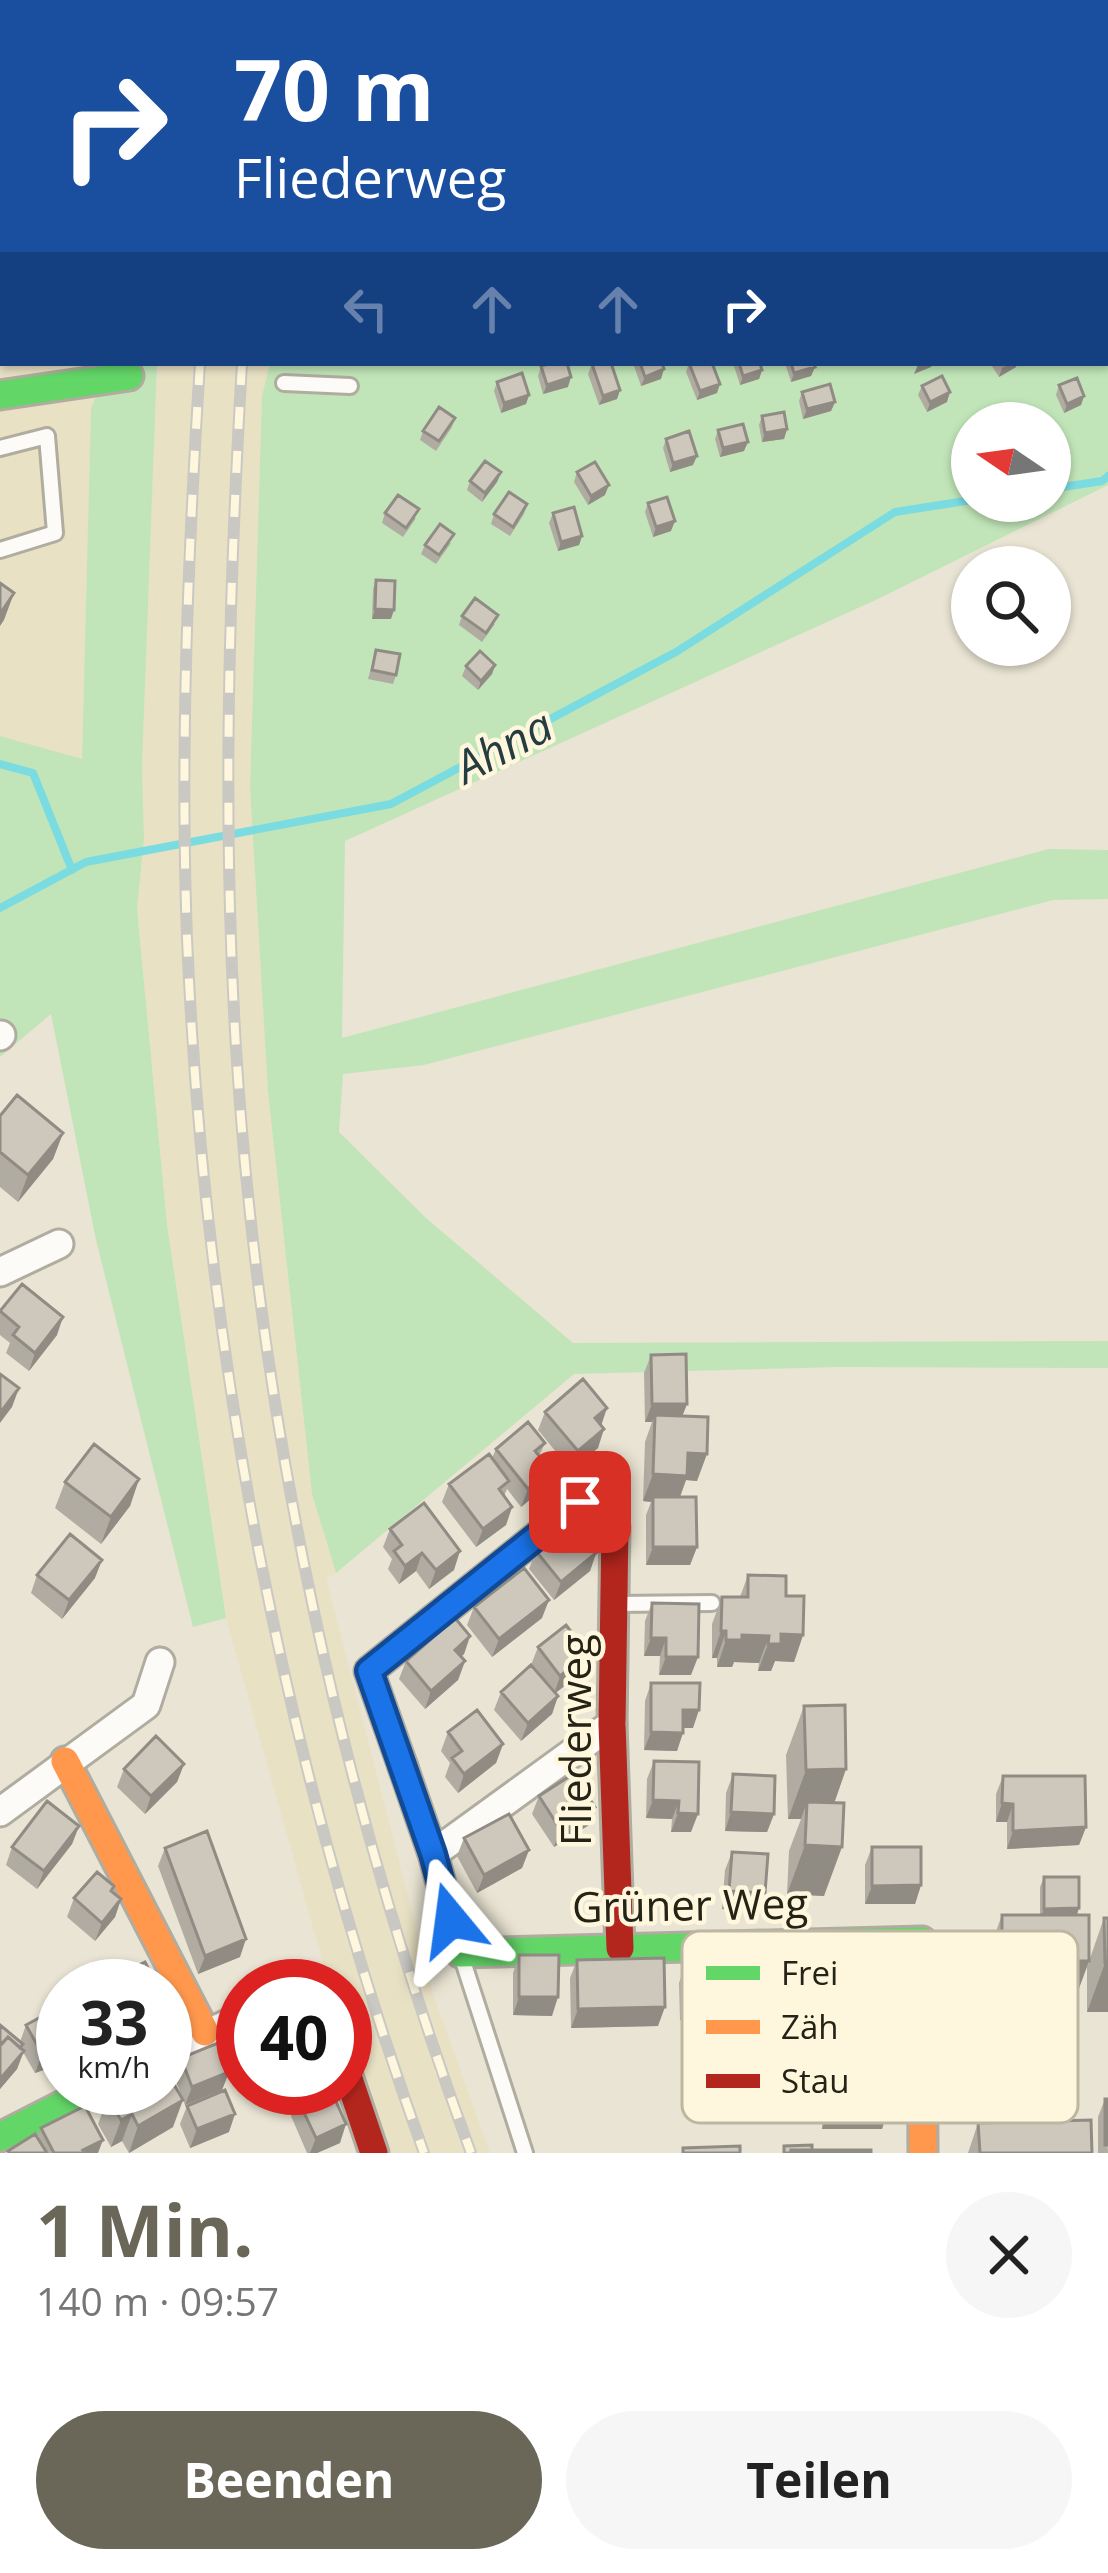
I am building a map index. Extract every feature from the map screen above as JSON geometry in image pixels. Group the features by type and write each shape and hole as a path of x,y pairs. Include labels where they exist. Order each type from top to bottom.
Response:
{"street":[{"path":"0,394 79,372 129,376"},
{"path":"0,1272 59,1244"},
{"name":"Fliederweg","path":"433,1854 369,1671 580,1502 603,1504 615,1527 611,1724 620,1948"},
{"path":"0,1812 146,1705 160,1662"},
{"path":"460,1953 433,1854 611,1724"},
{"path":"65,1761 205,2032"},
{"name":"Grüner Weg","path":"460,1953 682,1947"},
{"path":"192,2039 216,2028"},
{"path":"0,2137 43,2115"},
{"path":"361,2115 374,2153"},
{"name":"Grüner Weg","path":"923,2123 923,2153"}],"lane":[{"path":"284,383 350,386"},
{"path":"0,448 47,436 55,533 0,550"},
{"name":"Fliederweg","path":"616,1604 712,1603"},
{"path":"460,1953 525,2153"}],"shaded area":[{"path":"0,366 110,366 91,409 82,760 0,736"},
{"path":"157,366 269,366 262,396 250,789 268,1092 312,1494 336,1573 326,1578 434,1997 490,2153 386,2153 372,2111 372,1959 322,1959 226,1618 167,1225 137,909 144,839 142,767"}],"green space":[{"path":"110,366 157,366 142,767 144,839 137,909 167,1225 226,1618 193,1627 96,1240 51,1014 0,1057 0,736 82,759 91,408"},
{"path":"269,366 1108,366 1108,485 1071,503 1071,402 951,402 951,522 1033,522 985,546 951,546 951,563 880,598 345,841 342,1038 1049,849 1108,850 1108,899 1053,900 424,1065 343,1074 339,1132 426,1218 573,1343 1108,1341 1108,1368 840,1367 574,1374 336,1573 312,1494 268,1092 250,788 262,396"}],"building":[{"path":"541,366 568,366 571,377 547,385"},
{"path":"593,366 612,366 620,390 603,396"},
{"path":"641,366 663,366 664,369 645,377"},
{"path":"690,366 713,366 720,384 700,391"},
{"path":"740,366 761,366 762,370 743,376"},
{"path":"792,366 815,367 794,373"},
{"path":"522,373 529,395 504,403 497,382"},
{"path":"942,376 950,392 930,402 922,386"},
{"path":"1077,378 1084,396 1066,402 1059,385"},
{"path":"830,384 835,402 807,409 802,392"},
{"path":"439,407 455,418 439,441 423,431"},
{"path":"784,412 787,429 765,433 762,416"},
{"path":"743,424 748,442 723,448 718,430"},
{"path":"689,431 697,456 673,463 666,439"},
{"path":"485,461 501,472 485,493 470,481"},
{"path":"595,462 609,485 591,496 577,472"},
{"path":"509,492 527,504 513,527 494,514"},
{"path":"398,495 419,509 406,528 385,513"},
{"path":"667,497 675,521 656,527 648,503"},
{"path":"574,507 582,536 561,542 553,513"},
{"path":"440,524 454,534 439,555 425,545"},
{"path":"376,580 395,581 394,610 375,609"},
{"path":"0,583 14,593 0,614"},
{"path":"475,598 498,615 486,633 462,616"},
{"path":"376,650 400,654 396,675 372,670"},
{"path":"480,651 495,665 481,681 466,666"},
{"path":"17,1095 63,1133 28,1175 0,1152 0,1116"},
{"path":"22,1284 63,1317 35,1353 13,1335 19,1327 0,1311"},
{"path":"686,1354 687,1404 652,1404 651,1355"},
{"path":"0,1374 19,1388 0,1413"},
{"path":"583,1379 607,1408 595,1418 604,1429 578,1451 545,1412"},
{"path":"655,1415 708,1417 707,1454 688,1453 687,1476 653,1474"},
{"path":"528,1422 545,1443 535,1451 551,1470 528,1489 496,1449"},
{"path":"94,1444 139,1479 111,1517 65,1482"},
{"path":"489,1454 509,1481 499,1489 512,1507 483,1529 449,1484"},
{"path":"653,1497 696,1497 697,1547 653,1547"},
{"path":"424,1503 460,1551 436,1570 422,1553 405,1566 394,1551 402,1545 390,1529"},
{"path":"571,1522 596,1553 561,1582 536,1551"},
{"path":"70,1534 102,1560 69,1600 37,1575"},
{"path":"524,1568 549,1600 499,1639 474,1607"},
{"path":"748,1575 786,1576 786,1596 804,1596 803,1635 781,1634 781,1644 768,1644 769,1636 726,1640 726,1631 721,1631 722,1597 748,1597"},
{"path":"652,1603 699,1604 698,1657 666,1657 666,1638 651,1638"},
{"path":"455,1618 470,1636 455,1650 465,1661 431,1691 406,1661"},
{"path":"566,1625 588,1654 560,1676 538,1647"},
{"path":"531,1665 558,1696 528,1723 501,1692"},
{"path":"651,1683 700,1683 699,1710 683,1710 683,1733 651,1732"},
{"path":"845,1705 846,1769 806,1770 804,1706"},
{"path":"477,1710 503,1744 464,1774 452,1758 462,1751 448,1732"},
{"path":"156,1736 184,1764 151,1796 124,1769"},
{"path":"654,1761 699,1762 698,1814 678,1813 679,1801 653,1800"},
{"path":"573,1774 595,1807 560,1829 539,1796"},
{"path":"733,1774 775,1776 774,1814 731,1812"},
{"path":"1003,1776 1085,1776 1086,1827 1013,1831 1013,1804 1002,1803"},
{"path":"47,1801 79,1826 44,1871 12,1847"},
{"path":"807,1802 844,1803 842,1847 805,1845"},
{"path":"509,1814 529,1850 484,1875 464,1838"},
{"path":"207,1831 246,1939 205,1956 165,1848"},
{"path":"872,1847 921,1847 921,1885 872,1886"},
{"path":"732,1852 768,1854 765,1893 729,1891"},
{"path":"97,1872 121,1899 102,1923 74,1898"},
{"path":"1044,1877 1079,1877 1079,1908 1044,1909"},
{"path":"1002,1915 1089,1915 1089,1961 1078,1961 1078,1931 1002,1931"},
{"path":"1104,1918 1108,1918 1108,1963 1105,1963"},
{"path":"519,1955 559,1955 558,1997 519,1997"},
{"path":"664,1958 665,2007 578,2009 577,1960"},
{"path":"36,2020 36,2043 26,2025"},
{"path":"0,2025 23,2044 20,2048 8,2037 0,2043"},
{"path":"8,2037 24,2051 0,2079 0,2045"},
{"path":"216,2044 216,2077 192,2087 192,2054"},
{"path":"216,2094 216,2115 232,2115 197,2129 192,2104"},
{"path":"1108,2099 1108,2145 1105,2145"},
{"path":"67,2115 90,2115 103,2140 83,2150 87,2153 54,2153 41,2128"},
{"path":"132,2115 157,2115 138,2126"},
{"path":"305,2115 342,2115 346,2124 316,2138"},
{"path":"1091,2120 1092,2153 980,2153 978,2123"},
{"path":"35,2134 47,2153 8,2151"},
{"path":"812,2145 812,2150 784,2153 784,2146"},
{"path":"740,2146 740,2153 683,2153 683,2148"},
{"path":"871,2150 871,2153 791,2153"}],"waterway":[{"name":"Ahna","path":"1071,486 1108,476"},
{"name":"Ahna","path":"0,908 86,862 391,804 676,652 895,512 951,503"},
{"path":"0,764 33,773 72,870"}],"railway":[{"path":"200,366 184,794 196,1093 212,1247 259,1555 292,1707 374,2006 424,2153"},
{"path":"242,366 231,620 229,877 236,1048 264,1329 313,1609 346,1748 383,1885 471,2153"}],"traffic: fast":[{"path":"0,395 129,376"},
{"path":"403,1767 460,1953 682,1947"},
{"path":"0,2137 43,2115"}],"traffic: slow":[{"path":"65,1761 205,2032"},
{"path":"923,2123 923,2153"}],"traffic: jam":[{"path":"403,1767 369,1671 580,1502 603,1504 615,1527 612,1724 620,1948"},
{"path":"361,2115 374,2153"}],"route":[{"path":"451,1920 369,1671 580,1502"}]}
